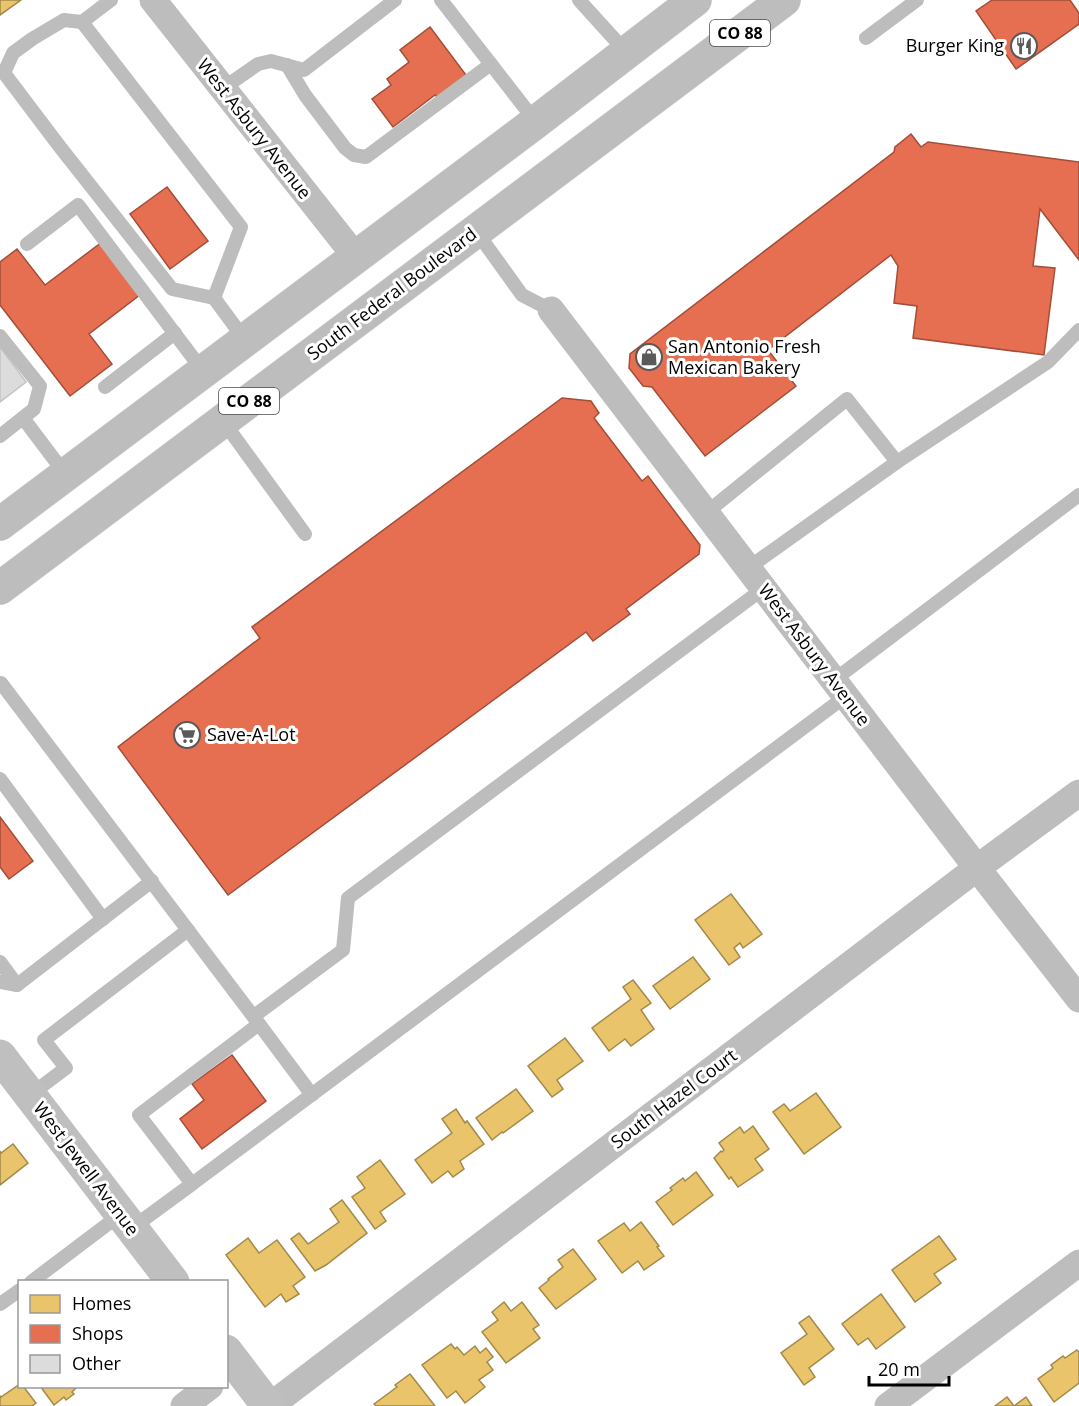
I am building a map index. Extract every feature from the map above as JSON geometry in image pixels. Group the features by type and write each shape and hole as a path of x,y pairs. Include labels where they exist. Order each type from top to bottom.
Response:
{"main road":[{"name":"CO 88","path":"0,524 695,0"},
{"name":"South Federal Boulevard","path":"0,588 784,0"},
{"name":"West Jewell Avenue","path":"0,1056 172,1280"},
{"path":"230,1364 269,1406"}],"street":[{"name":"West Asbury Avenue","path":"153,0 356,257"},
{"name":"West Asbury Avenue","path":"551,310 1079,999"},
{"name":"South Hazel Court","path":"269,1406 1079,793"},
{"path":"888,1406 1079,1263"},
{"path":"184,1406 207,1388"}],"lane":[{"path":"111,0 82,22 64,21 32,39 13,53 4,73 172,289 214,298 245,340"},
{"path":"222,89 258,64 271,61 304,70 396,0"},
{"path":"441,0 536,122"},
{"path":"579,0 627,53"},
{"path":"866,38 917,0"},
{"path":"82,22 241,227 214,298"},
{"path":"287,65 304,95 345,148 354,155 366,157 490,64"},
{"path":"27,244 78,205 203,371"},
{"path":"476,231 522,295 551,310"},
{"path":"192,1184 139,1115 343,950 348,898 756,578 897,462 1048,362 1079,330"},
{"path":"105,387 175,333"},
{"path":"0,336 40,386 34,409 0,436"},
{"path":"706,513 847,399 897,462"},
{"path":"23,418 66,475"},
{"path":"223,421 305,534"},
{"path":"33,1280 126,1221 192,1184 312,1095 840,688 1079,495"},
{"path":"0,684 152,881 312,1095"},
{"path":"0,779 103,919"},
{"path":"0,982 17,985 152,881"},
{"path":"30,1095 66,1068 45,1040 188,930"},
{"path":"0,962 17,985"},
{"path":"0,1304 18,1291"}],"building: Homes":[{"path":"0,0 21,0 0,15"},
{"path":"731,894 762,934 743,948 740,943 734,948 740,957 729,965 695,920"},
{"path":"693,957 710,979 670,1009 653,986"},
{"path":"633,980 651,1003 641,1010 654,1029 631,1046 625,1039 609,1051 592,1028 631,999 623,987"},
{"path":"565,1038 583,1061 557,1080 563,1089 552,1097 528,1066"},
{"path":"516,1089 533,1111 492,1140 476,1118"},
{"path":"816,1093 841,1127 804,1154 773,1112 784,1104 790,1111"},
{"path":"456,1109 484,1144 460,1161 464,1169 453,1177 448,1171 432,1183 415,1160 452,1133 442,1119"},
{"path":"753,1126 769,1149 755,1159 763,1170 738,1187 731,1177 729,1179 714,1158 724,1150 719,1143 740,1127 744,1133"},
{"path":"13,1144 28,1163 0,1185 0,1151 1,1153"},
{"path":"380,1160 405,1194 380,1212 386,1221 375,1229 352,1197 365,1188 357,1177"},
{"path":"696,1172 713,1195 673,1225 656,1202 683,1178 685,1181"},
{"path":"342,1200 367,1233 315,1271 291,1239 299,1233 308,1244 339,1222 330,1209"},
{"path":"641,1222 664,1256 644,1270 638,1261 622,1273 598,1241 624,1223 630,1231"},
{"path":"939,1236 956,1259 934,1274 941,1283 915,1302 892,1270"},
{"path":"248,1238 259,1253 277,1240 305,1277 293,1286 299,1294 286,1302 281,1294 265,1307 226,1255"},
{"path":"573,1249 596,1279 556,1309 539,1288 563,1267 558,1260"},
{"path":"881,1294 905,1327 876,1349 868,1338 858,1345 842,1324"},
{"path":"504,1302 511,1311 522,1302 539,1325 533,1329 540,1338 506,1363 482,1332 498,1320 492,1312"},
{"path":"809,1316 834,1349 809,1368 815,1377 804,1385 781,1353 807,1334 799,1323"},
{"path":"451,1344 464,1355 475,1346 480,1353 486,1348 493,1357 487,1362 493,1370 479,1380 485,1387 465,1403 456,1391 447,1398 422,1365"},
{"path":"1077,1350 1079,1352 1079,1383 1054,1402 1038,1379 1053,1368 1051,1365 1063,1356 1065,1358"},
{"path":"410,1374 435,1406 376,1406 374,1404 397,1387 395,1385"},
{"path":"18,1385 18,1388 25,1388 36,1403 32,1406 0,1406 1,1397"},
{"path":"41,1388 76,1388 72,1392 74,1394 66,1400 64,1397 54,1405"},
{"path":"1007,1397 1014,1406 995,1406"},
{"path":"1026,1397 1032,1406 1014,1406"}],"building: Shops":[{"name":"Burger King","path":"992,0 1070,0 1079,13 1079,24 1016,69 976,11"},
{"path":"430,27 466,75 393,127 372,99 391,85 387,79 409,62 400,50"},
{"path":"911,134 921,147 928,142 1079,162 1079,260 1040,209 1033,266 1055,268 1044,355 913,338 917,306 894,303 898,266 891,255 768,350 796,386 705,456 652,387 643,386 629,368 630,354 894,152 895,147"},
{"path":"167,187 208,241 170,269 130,214"},
{"path":"102,242 141,294 89,334 112,364 70,396 0,305 0,262 17,249 45,285"},
{"path":"562,398 591,401 599,413 594,418 642,481 648,476 700,545 699,554 626,609 630,614 593,641 586,632 228,895 118,747 260,638 252,627"},
{"path":"0,817 33,861 9,879 0,867"},
{"path":"232,1055 266,1101 202,1149 180,1119 204,1100 192,1084"}],"building: Other":[{"path":"0,347 26,382 0,402"}],"place":[{"name":"Burger King","path":"1024,46"},
{"name":"San Antonio Fresh Mexican Bakery","path":"649,357"},
{"name":"Save-A-Lot","path":"187,735"}]}
